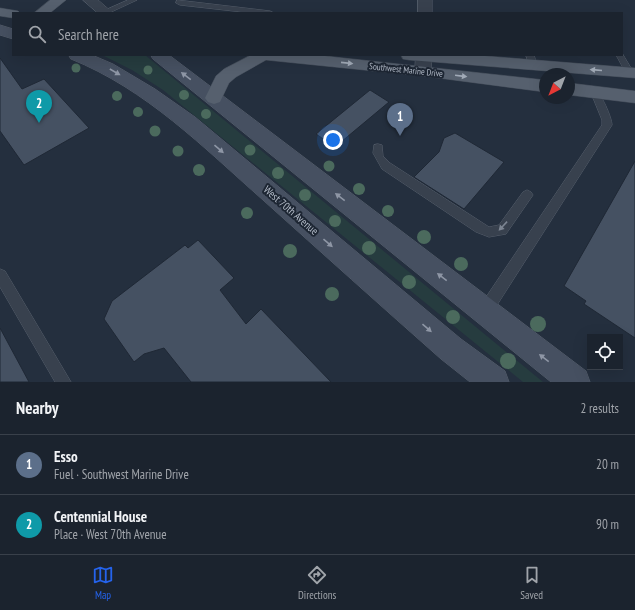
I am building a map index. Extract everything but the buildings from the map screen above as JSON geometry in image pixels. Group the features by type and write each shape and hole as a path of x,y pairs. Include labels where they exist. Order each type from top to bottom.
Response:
{"main road":[{"path":"42,12 59,0"},
{"path":"0,12 12,14"},
{"path":"0,29 12,29"},
{"path":"0,29 12,34"},
{"name":"West 70th Avenue","path":"79,56 109,69 145,90 188,122 451,349 494,382"},
{"path":"159,56 575,382"},
{"path":"214,98 222,80 230,73 263,56"},
{"name":"Southwest Marine Drive","path":"304,56 531,60 633,73"},
{"name":"Southwest Marine Drive","path":"420,59 539,85"},
{"path":"575,90 635,97"}],"street":[{"path":"90,0 105,12"},
{"path":"425,0 425,12"}],"lane":[{"path":"108,12 134,0"},
{"path":"180,0 180,2 262,12"},
{"path":"621,56 633,73"},
{"path":"484,311 507,280 607,125 607,120 595,93"},
{"path":"378,148 377,153 380,160 386,166 480,228 489,232 502,230 527,195"},
{"path":"0,275 63,382"}],"green space":[{"path":"104,56 146,56 543,382 523,382 163,90 132,70"}],"place":[{"name":"Centennial House","path":"39,123"},
{"name":"Esso","path":"400,136"}]}
